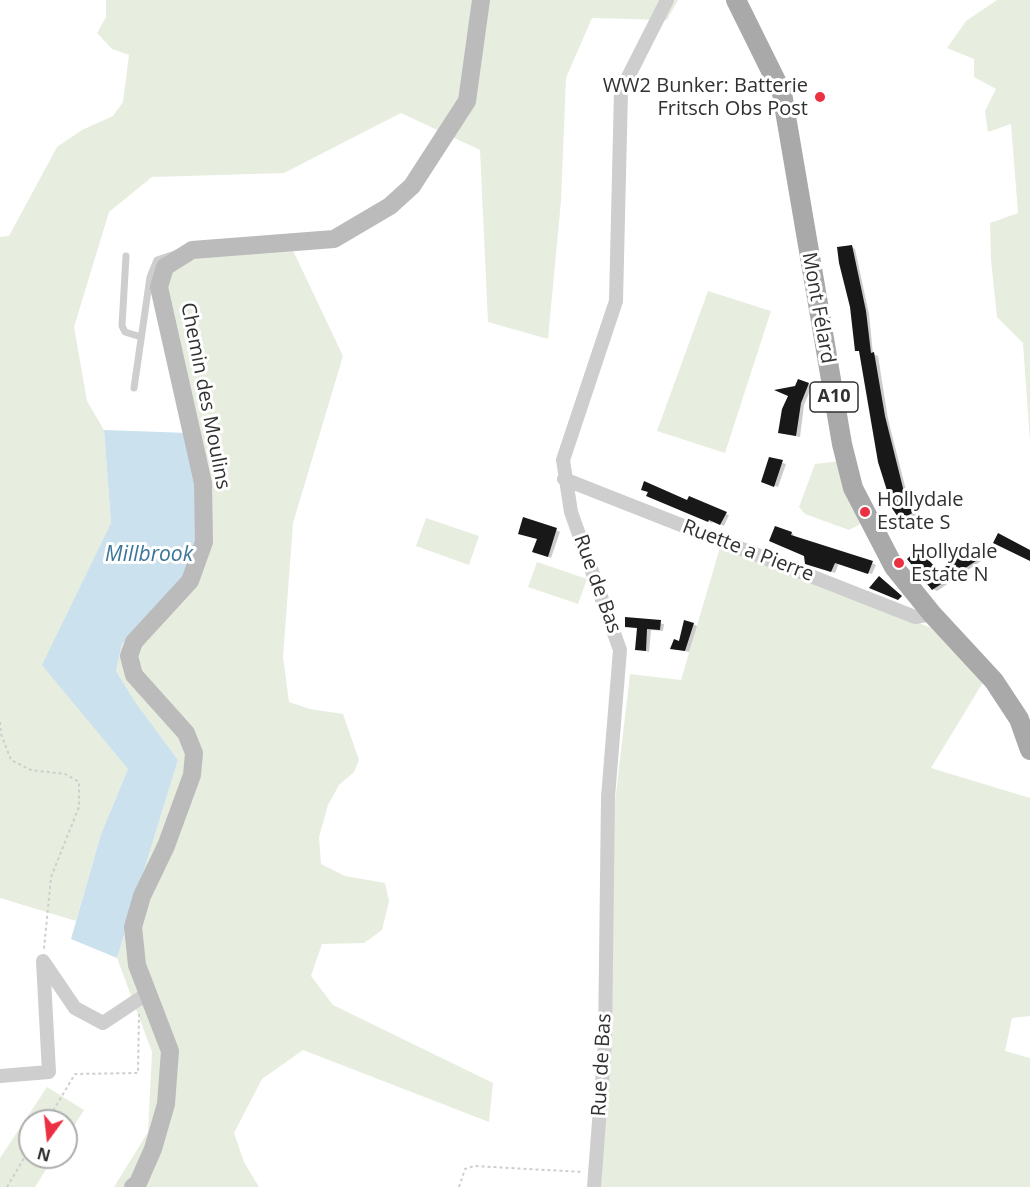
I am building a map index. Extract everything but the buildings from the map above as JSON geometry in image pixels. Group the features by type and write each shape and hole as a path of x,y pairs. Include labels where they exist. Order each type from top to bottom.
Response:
{"main road":[{"name":"Mont Félard","path":"736,0 782,93 847,467 869,522 890,560 932,614 994,681 1019,719 1030,750"}],"street":[{"name":"Chemin des Moulins","path":"133,1187 138,1184 156,1138 165,1104 170,1051 143,996 133,927 142,896 166,846 192,775 194,753 186,733 134,675 129,656 134,642 190,581 204,542 203,483 159,287 165,267 192,250 334,239 390,206 412,186 466,101 482,0"},
{"name":"Rue de Bas","path":"595,1180 605,1043 608,797 620,650 571,512 564,479 563,460 616,301 621,91 667,0"},
{"name":"Ruette a Pierre","path":"564,479 915,616 927,617 932,614"},
{"path":"43,961 75,1008 103,1023 143,996"},
{"path":"0,1076 49,1072 43,961"}],"lane":[{"path":"134,388 150,277 157,260 166,255 192,250"},
{"path":"126,256 122,326 125,332 141,336"}],"path":[{"path":"0,722 1,734 11,760 31,770 65,774 79,782 79,807 51,877 43,961"},
{"path":"53,1109 75,1074 138,1073 143,996"},
{"path":"459,1187 465,1169 474,1166 595,1180"},
{"path":"7,1187 18,1168"}],"green space":[{"path":"106,0 678,0 667,20 592,18 566,78 561,201 548,339 488,322 480,150 401,113 284,173 152,177 109,212 74,327 87,401 104,430 111,523 43,664 128,769 101,834 76,921 0,898 0,237 9,236 57,147 82,130 113,116 123,102 129,55 112,49 97,33 106,17"},
{"path":"997,0 1030,0 1030,442 1023,343 997,317 991,260 990,223 1018,213 1011,124 988,132 985,111 996,89 974,77 974,59 947,48 966,21"},
{"path":"289,242 343,356 293,523 283,657 289,702 310,709 343,714 359,760 354,772 339,785 328,805 319,837 321,864 345,876 385,883 389,901 382,930 364,943 322,944 311,976 333,1005 493,1083 489,1122 303,1050 262,1079 234,1133 244,1162 259,1187 114,1187 148,1132 152,1052 117,958 178,760 134,702 116,671 122,644 190,581 204,542 159,287 192,250"},
{"path":"708,291 771,311 725,453 657,431"},
{"path":"840,461 861,521 859,525 849,530 805,514 799,507 815,464"},
{"path":"426,518 479,536 469,565 416,546"},
{"path":"721,544 934,629 985,679 931,768 1030,798 1030,1016 1012,1018 1005,1051 1030,1058 1030,1187 595,1187 614,810 630,674 681,680"},
{"path":"537,562 587,579 578,604 528,587"},
{"path":"47,1087 84,1110 78,1119 78,1109 32,1109"},
{"path":"18,1131 18,1169 46,1169 35,1187 0,1187 0,1158"}],"water":[{"name":"Millbrook","path":"104,430 189,433 203,489 190,581 122,644 116,671 135,702 178,760 117,958 71,939 101,834 128,769 42,665 111,523"}],"place":[{"name":"WW2 Bunker: Batterie Fritsch Obs Post","path":"820,97"},
{"name":"Hollydale Estate S","path":"865,512"},
{"name":"Hollydale Estate N","path":"899,563"}]}
